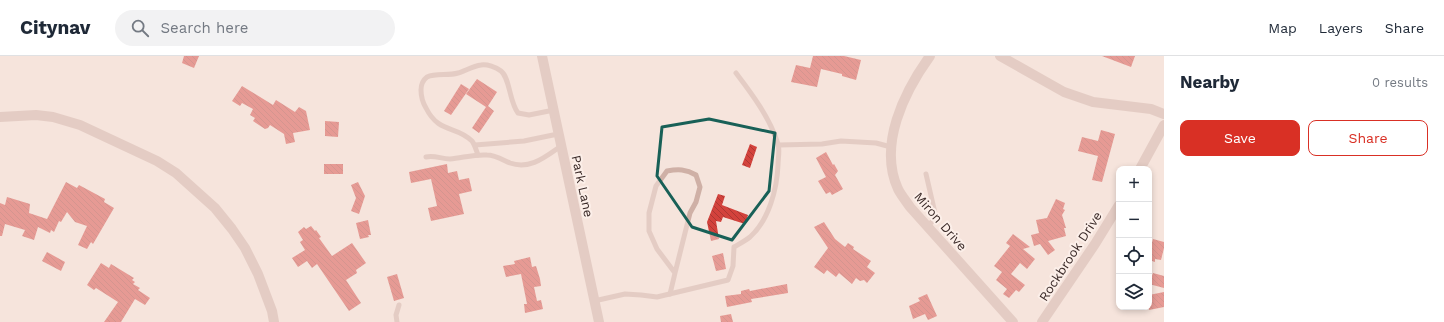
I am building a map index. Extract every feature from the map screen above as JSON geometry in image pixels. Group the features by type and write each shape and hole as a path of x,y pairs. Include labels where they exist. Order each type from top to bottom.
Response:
{"street":[{"name":"Park Lane","path":"542,56 599,322"},
{"name":"Miron Drive","path":"930,56 916,75 900,108 891,140 892,172 898,189 910,207 1013,322"},
{"path":"1000,56 1064,92 1093,102 1150,109 1164,114"},
{"path":"0,117 36,115 53,117 80,126 157,161 176,173 215,208 246,248 272,311 274,322"},
{"path":"1142,166 1164,126"},
{"name":"Rockbrook Drive","path":"1042,322 1095,244 1116,210"}],"lane":[{"path":"478,155 475,145 471,140 435,122 424,104 421,90 424,80 432,76 457,74 481,65 493,67 504,74 514,108 518,113 529,115 554,110"},
{"path":"594,300 625,294 657,297 728,280 733,266 734,247 750,237 762,222 771,205 777,182 779,145 768,121 748,88 736,73"},
{"path":"475,145 524,141 558,134"},
{"path":"779,145 822,144 841,141 891,147"},
{"path":"426,157 432,155 449,159 478,155 494,156 512,163 525,165 535,163 561,146"},
{"path":"670,294 690,214 696,202 700,186 696,174 687,170 677,169 667,171 656,186 649,213 649,231 657,249 675,273"},
{"path":"926,174 935,213 933,221 927,226"},
{"path":"397,322 396,315 399,305"}],"highlighted area":[{"path":"709,119 775,133 769,191 732,240 692,227 657,176 662,127"}],"building":[{"path":"184,56 199,56 194,68 182,63"},
{"path":"813,56 844,56 861,60 856,80 842,76 842,74 821,69 817,87 791,82 796,65 810,68"},
{"path":"1102,56 1135,56 1131,67"},
{"path":"477,79 497,92 488,106 494,111 479,133 472,128 486,107 466,94"},
{"path":"461,84 469,89 451,115 444,111"},
{"path":"242,86 273,105 276,100 295,112 299,107 306,111 310,130 293,133 295,142 286,144 284,134 270,125 265,129 253,121 255,118 250,115 253,109 242,103 240,106 232,101"},
{"path":"325,121 339,122 338,137 325,136"},
{"path":"1101,130 1115,134 1102,182 1092,180 1098,156 1078,151 1082,137 1098,141"},
{"path":"750,144 757,147 750,168 742,165"},
{"path":"826,152 838,171 835,175 843,189 832,195 830,192 826,194 818,181 826,177 816,158"},
{"path":"324,164 343,164 343,174 324,174"},
{"path":"447,164 448,173 457,171 459,180 469,178 472,191 459,194 464,214 431,221 428,208 437,206 431,179 411,183 409,172"},
{"path":"66,182 77,188 79,185 105,199 104,202 114,208 93,244 91,242 87,249 78,245 87,226 75,222 67,212 61,222 59,221 54,232 51,230 50,233 38,227 34,240 22,236 25,230 5,224 2,236 0,236 0,203 5,205 7,197 30,204 29,213 47,219"},
{"path":"358,182 365,196 359,214 351,211 356,198 351,185"},
{"path":"718,194 725,196 722,205 748,215 745,224 723,217 721,222 716,221 719,239 711,241 707,222"},
{"path":"1056,199 1065,203 1063,209 1065,210 1062,215 1066,228 1064,228 1066,236 1048,241 1055,250 1048,255 1040,244 1034,246 1031,235 1039,233 1036,220 1047,218"},
{"path":"368,220 371,235 360,239 356,223"},
{"path":"824,222 835,239 845,247 848,243 854,247 853,249 871,261 867,267 875,273 867,283 864,280 860,281 856,278 852,284 839,273 836,277 827,270 824,274 814,267 828,248 814,227"},
{"path":"311,226 321,237 319,238 332,256 352,243 366,263 356,270 357,273 346,280 361,303 349,311 317,264 312,268 307,261 298,267 292,258 305,250 300,242 303,240 298,232 304,227 306,229"},
{"path":"1013,234 1030,247 1023,249 1035,259 1027,269 1020,263 1011,274 1025,285 1019,292 1016,290 1009,298 1003,294 1007,289 996,280 1002,272 994,266 1010,246 1006,243"},
{"path":"1153,239 1164,242 1161,260 1155,259 1155,262 1152,261"},
{"path":"47,252 65,262 61,271 42,261"},
{"path":"723,253 726,269 716,271 712,256"},
{"path":"530,257 532,267 536,266 540,279 541,286 534,287 537,301 541,300 543,309 525,313 524,304 527,304 521,274 506,277 503,266 515,264 514,261"},
{"path":"101,263 109,268 111,264 134,278 132,280 135,282 133,284 140,288 138,290 150,298 145,305 135,299 121,322 104,322 118,302 96,288 94,290 87,285"},
{"path":"1153,273 1164,276 1164,288 1152,285"},
{"path":"397,274 404,298 394,301 387,277"},
{"path":"787,284 788,293 751,299 752,302 727,307 725,296 741,294 741,291 749,289 750,291"},
{"path":"1164,292 1164,307 1152,309 1152,294"},
{"path":"927,294 937,316 928,320 925,314 913,319 909,306 920,301 918,298"},
{"path":"731,314 733,322 721,322 720,316"}]}
